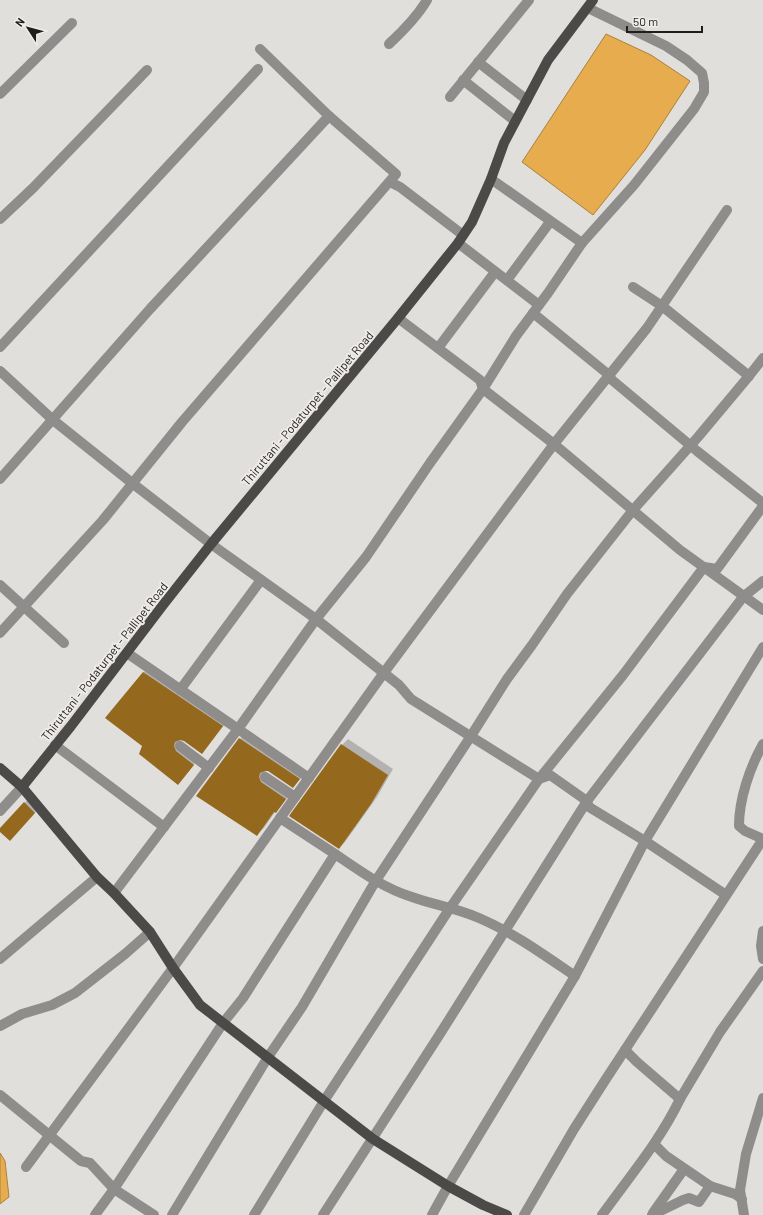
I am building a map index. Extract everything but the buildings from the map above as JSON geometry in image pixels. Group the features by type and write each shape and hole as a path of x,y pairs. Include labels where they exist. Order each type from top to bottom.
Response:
{"main road":[{"name":"Thiruttani - Podaturpet - Pallipet Road","path":"22,787 127,654 211,544 398,318 461,239 472,222 491,179 504,143 548,60 590,4"},
{"path":"0,768 22,787 97,877 150,932 173,968 200,1005 373,1139 448,1186 483,1205 508,1215"}],"street":[{"path":"388,44 404,30 422,9 427,0"},
{"path":"450,97 529,0"},
{"path":"114,893 238,729 316,619 366,557 430,463 483,389 516,336 582,243 634,185 694,109 704,92 702,73 687,60 666,46 590,4"},
{"path":"0,94 72,23"},
{"path":"0,633 103,520 216,381 396,174 329,116 260,49"},
{"path":"478,62 527,100"},
{"path":"0,347 258,69"},
{"path":"0,219 33,188 147,70"},
{"path":"463,80 515,121"},
{"path":"0,479 54,420 150,309 329,116"},
{"path":"491,179 550,222 582,243"},
{"path":"390,182 400,187 461,239 495,272 507,280 536,309 609,375 612,380 763,504 717,569 704,567"},
{"path":"26,1167 48,1135 173,968 383,674 554,444 647,328 727,210"},
{"path":"507,280 550,222"},
{"path":"438,348 495,272"},
{"path":"633,287 662,306 749,376"},
{"path":"398,318 480,380 483,389 554,444 680,550 763,610"},
{"path":"172,1215 268,1057 302,1007 375,882 507,679 567,594 632,510 690,445 763,358"},
{"path":"0,371 54,420 132,483 211,544 316,619 399,686 411,699 539,779"},
{"path":"254,1215 324,1101 450,908 539,779 623,674 704,567"},
{"path":"180,690 260,580"},
{"path":"323,1215 373,1139 587,801 743,597 763,581"},
{"path":"0,585 25,606 64,643"},
{"path":"432,1215 575,976 645,841 763,647"},
{"path":"127,654 309,778"},
{"path":"524,1215 574,1129 726,895 760,852 763,839 745,831 739,826 739,818 745,787 757,755 763,744"},
{"path":"55,746 164,827"},
{"path":"180,746 209,768"},
{"path":"539,779 550,775 587,801 589,807 645,841 726,895"},
{"path":"265,777 295,797"},
{"path":"0,811 22,787"},
{"path":"280,818 375,882 411,897 477,917 505,930 575,976"},
{"path":"96,1215 223,1023 243,998 335,854"},
{"path":"0,959 97,877"},
{"path":"763,931 761,946 763,960"},
{"path":"0,1026 22,1014 52,1005 75,993 119,959 150,932"},
{"path":"602,1215 654,1144 672,1116 680,1099 720,1032 763,971"},
{"path":"626,1050 637,1062 680,1099"},
{"path":"0,1095 81,1161 90,1163 114,1189 154,1215"},
{"path":"744,1215 740,1190 746,1154 763,1098"},
{"path":"654,1144 666,1156 710,1186 735,1194 742,1199"},
{"path":"653,1214 684,1169"},
{"path":"653,1214 689,1198 699,1202 710,1186"}],"shaded area":[{"path":"606,34 651,55 690,81 645,150 593,215 522,162"},
{"path":"0,1153 5,1161 9,1197 0,1204"}]}
